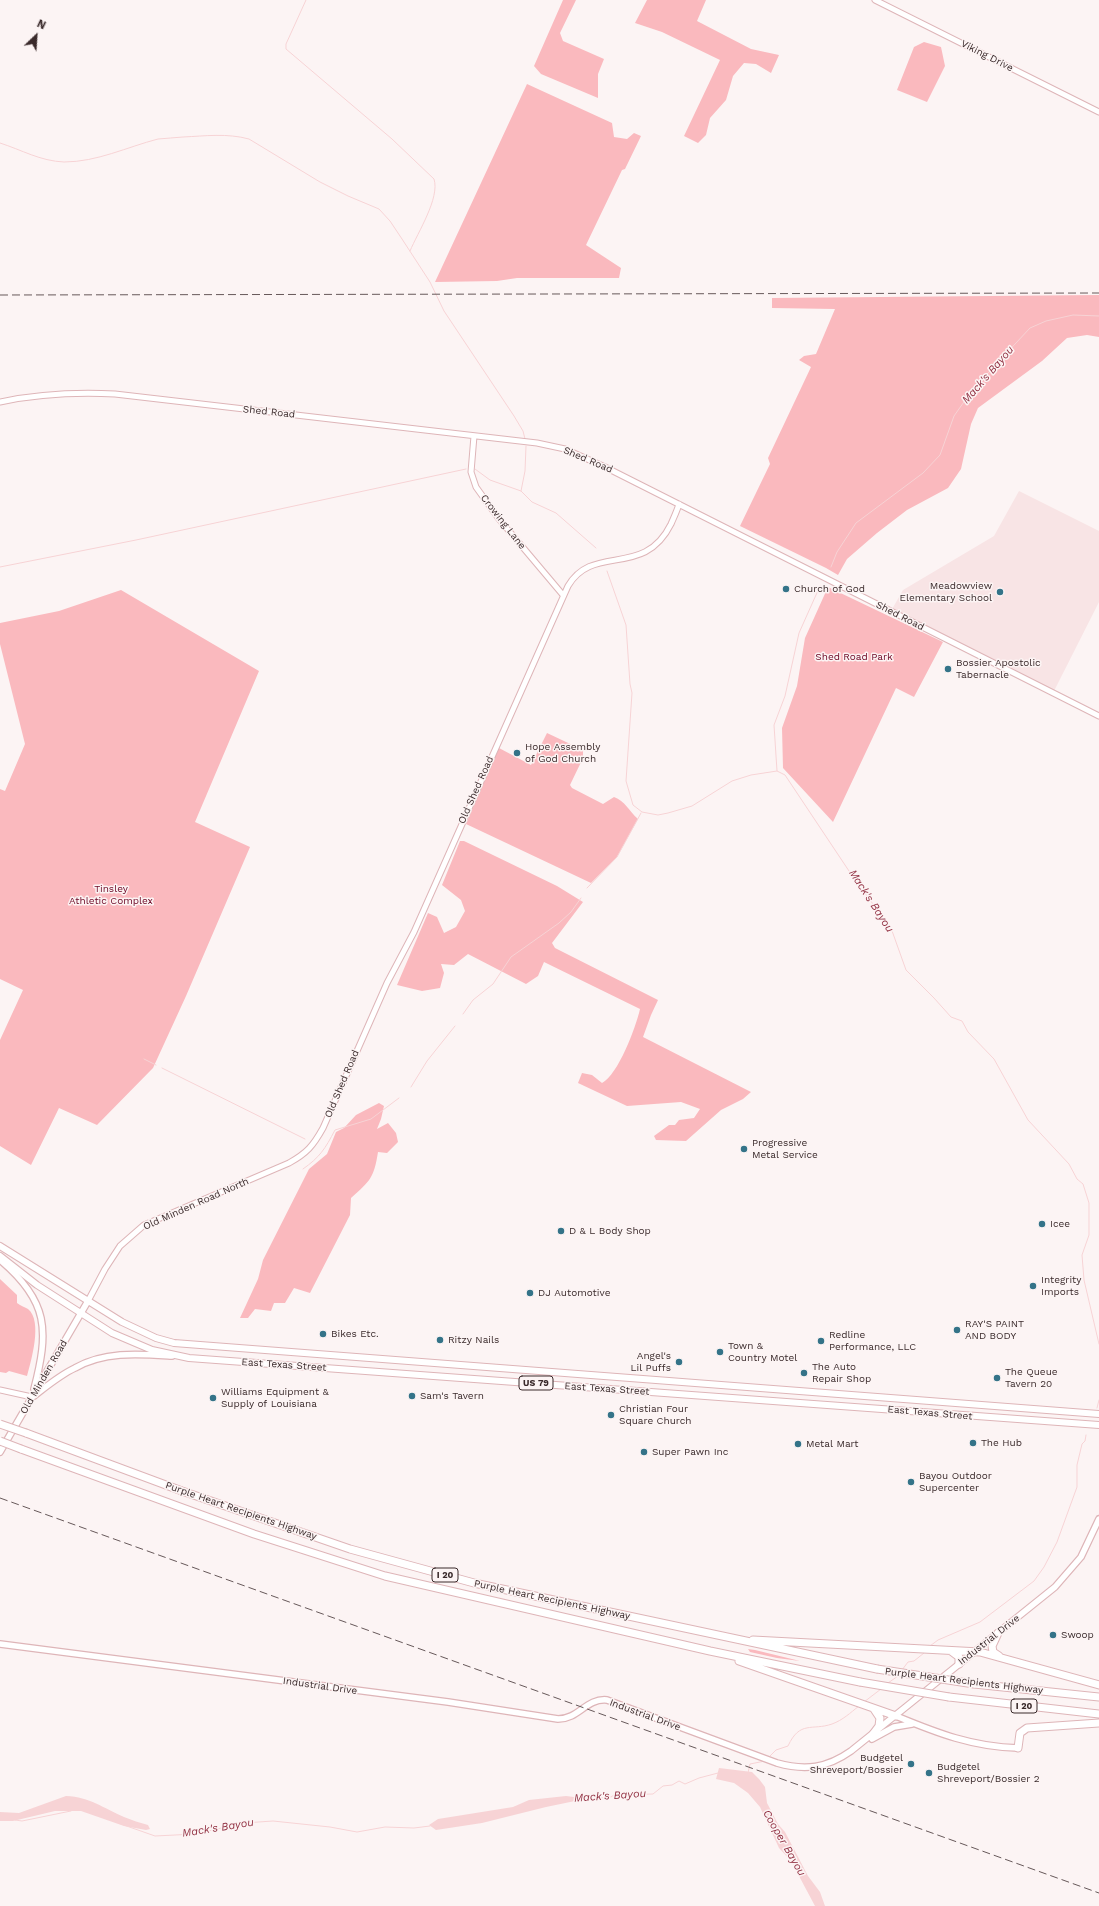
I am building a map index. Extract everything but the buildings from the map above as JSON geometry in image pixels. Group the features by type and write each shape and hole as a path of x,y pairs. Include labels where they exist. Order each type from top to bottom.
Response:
{"highway":[{"name":"Purple Heart Recipients Highway","path":"0,1424 182,1491 350,1549 474,1583 725,1638 877,1669 974,1684 1099,1697"},
{"name":"Purple Heart Recipients Highway","path":"0,1441 254,1534 385,1576 710,1651 860,1682 949,1697 1099,1714"},
{"path":"998,1634 994,1640 992,1649 996,1655 1004,1658"},
{"path":"725,1638 975,1652 1004,1658 1099,1685"},
{"path":"950,1650 959,1657 959,1664"},
{"path":"710,1651 896,1716"},
{"path":"874,1709 880,1716 880,1721 874,1734"},
{"path":"1018,1748 1020,1733 1027,1728 1099,1723"}],"main road":[{"name":"East Texas Street","path":"0,1246 122,1322 165,1341 200,1346 1099,1414"},
{"name":"East Texas Street","path":"0,1256 37,1284 112,1333 138,1346 166,1354 189,1358 1099,1426"},
{"path":"0,1260 20,1278 28,1288 36,1303 42,1321 44,1340 42,1358 32,1397"},
{"name":"Old Minden Road","path":"0,1452 88,1301"},
{"path":"32,1397 76,1367 106,1357 122,1354 139,1354 189,1358"},
{"name":"Industrial Drive","path":"0,1644 448,1702 558,1719 574,1716 594,1701 606,1700 777,1763 799,1768 818,1767 836,1760 874,1734 1055,1588 1067,1575 1085,1550 1099,1519"},
{"path":"896,1716 975,1744 1018,1748"},
{"path":"857,1746 894,1727 916,1724"}],"street":[{"name":"Viking Drive","path":"875,0 1099,112"},
{"name":"Shed Road","path":"0,402 53,394 115,394 537,443 565,449 592,460 1099,716"},
{"name":"Crowing Lane","path":"474,436 471,466 473,480 476,487 499,520 563,596"},
{"name":"Old Shed Road","path":"323,1128 388,983 414,932 570,583 586,568 604,562 634,557 650,550 667,533 679,504"},
{"name":"Old Minden Road North","path":"88,1301 112,1257 120,1246 136,1231 152,1221 302,1156 311,1147 323,1128"},
{"path":"0,1390 32,1397"}],"shaded area":[{"name":"Meadowview Elementary School","path":"1019,491 1099,531 1099,602 1053,693 891,611 903,590 994,536"}],"green space":[{"path":"563,0 576,0 560,33 563,41 604,59 598,74 598,98 541,74 534,66"},
{"path":"647,0 706,0 697,21 751,49 779,55 771,73 756,64 744,63 733,76 726,100 710,118 706,135 698,143 684,136 720,60 662,32 635,23"},
{"path":"924,42 941,47 945,66 927,102 897,90 914,47"},
{"path":"527,84 612,123 614,137 627,139 634,133 641,136 625,169 622,170 586,245 621,268 619,278 517,278 497,281 435,282"},
{"path":"1099,295 1099,337 1087,335 1067,338 1042,361 978,408 971,424 961,469 948,488 907,510 877,533 847,559 838,575 740,526 770,464 768,458 811,367 799,360 804,356 816,354 835,309 772,308 772,298"},
{"name":"Shed Road Park","path":"828,587 943,642 914,697 896,688 833,822 783,768 782,728 797,686 805,638"},
{"name":"Tinsley Athletic Complex","path":"121,590 259,671 195,822 250,847 186,996 153,1068 97,1125 59,1108 31,1165 0,1146 0,1040 23,990 0,979 0,789 5,791 25,744 0,644 0,623 59,611"},
{"path":"547,733 583,750 583,758 570,785 572,788 603,804 614,797 624,804 638,819 617,857 591,883 466,824 499,748 531,765"},
{"path":"460,841 464,841 557,886 583,902 552,943 555,948 658,1000 643,1037 751,1092 743,1099 721,1110 686,1141 656,1140 654,1136 669,1125 675,1125 679,1120 694,1118 700,1109 681,1102 627,1106 578,1083 582,1073 592,1075 602,1083 614,1071 626,1050 640,1009 544,962 538,976 526,984 468,954 454,965 441,964 444,973 440,988 422,991 397,985 428,913 437,917 444,933 456,927 465,911 461,900 442,885"},
{"path":"379,1103 384,1106 377,1129 388,1123 396,1133 398,1142 387,1153 378,1152 373,1173 367,1183 351,1198 350,1215 310,1293 294,1288 285,1303 274,1303 271,1311 255,1309 248,1318 240,1318 258,1279 263,1260 309,1169 327,1154 336,1132 344,1128 356,1115"},
{"path":"0,1279 17,1295 17,1303 28,1309 35,1322 35,1341 27,1376 9,1371 6,1373 0,1372"},
{"path":"748,1649 755,1650 800,1661 750,1652"}],"water":[{"name":"Cooper Bayou","path":"719,1768 752,1772 759,1779 765,1787 767,1803 778,1824 785,1832 808,1876 820,1892 825,1906 815,1906 791,1861 779,1848 760,1807 748,1793 734,1783 716,1779"},
{"path":"66,1796 82,1798 124,1817 148,1825 150,1829 146,1830 124,1826 81,1811 55,1811 13,1821 0,1821 0,1812 19,1813"},
{"path":"566,1796 574,1797 575,1801 482,1823 436,1830 429,1825 438,1819 513,1807 529,1800"}],"waterway":[{"path":"306,0 286,44 286,49 392,139 434,179 434,196 410,251"},
{"path":"0,143 47,160 64,162 88,160 158,139 216,135 241,137 249,139 320,182 379,209 390,221 430,282 444,311 514,416 523,431 525,439"},
{"name":"Mack's Bayou","path":"831,567 837,552 856,523 923,473 940,455 954,416 973,389 1030,328 1046,321 1073,315 1099,316"},
{"path":"521,491 525,471 526,446"},
{"path":"0,567 136,540 466,469"},
{"path":"475,469 490,480 521,491 532,502 556,513 596,548"},
{"path":"607,571 626,625 630,684 632,693 626,781 633,805 642,812 658,815 668,813 692,806 732,781 751,775 777,771"},
{"name":"Mack's Bayou","path":"820,586 799,633 785,696 774,725 777,771 785,775 855,880 891,928 906,970 951,1017 962,1021 968,1032 994,1059 1028,1120 1069,1164 1077,1179 1083,1184 1089,1203 1089,1235 1082,1255 1084,1280 1099,1344"},
{"path":"587,888 617,857 641,813"},
{"path":"463,1014 473,1000 493,984 511,957 559,923 571,912 581,898"},
{"path":"411,1087 427,1061 455,1026"},
{"path":"144,1059 156,1065"},
{"path":"162,1068 305,1139"},
{"path":"303,1169 314,1161 322,1152 335,1130 371,1119 399,1098"},
{"name":"Mack's Bayou","path":"1097,1408 1099,1400"},
{"name":"Mack's Bayou","path":"930,1646 938,1640 980,1622 1034,1581 1044,1567 1057,1542 1077,1487 1077,1465 1082,1444 1085,1441 1086,1435"},
{"name":"Mack's Bayou","path":"902,1670 908,1662 914,1661 924,1653"},
{"name":"Mack's Bayou","path":"888,1683 898,1676"},
{"name":"Mack's Bayou","path":"864,1702 881,1689"},
{"name":"Mack's Bayou","path":"769,1757 776,1750 788,1746 797,1733 802,1729 832,1724 859,1706"},
{"name":"Mack's Bayou","path":"748,1773 750,1764 765,1761"},
{"name":"Mack's Bayou","path":"574,1798 593,1799 611,1797 614,1795 653,1794 663,1786 672,1785 679,1781 685,1784 699,1778 718,1773"},
{"name":"Mack's Bayou","path":"15,1820 22,1821 71,1811"},
{"name":"Mack's Bayou","path":"118,1823 155,1836 195,1834 244,1823 273,1821 330,1827 357,1832 385,1827 414,1828 430,1826"}],"railway":[{"path":"0,295 1099,293"},
{"path":"0,1498 1099,1893"}],"place":[{"name":"Church of God","path":"786,589"},
{"name":"Meadowview Elementary School","path":"1000,592"},
{"name":"Bossier Apostolic Tabernacle","path":"948,669"},
{"name":"Hope Assembly of God Church","path":"517,753"},
{"name":"Progressive Metal Service","path":"744,1149"},
{"name":"Icee","path":"1042,1224"},
{"name":"D & L Body Shop","path":"561,1231"},
{"name":"Integrity Imports","path":"1033,1286"},
{"name":"DJ Automotive","path":"530,1293"},
{"name":"RAY'S PAINT AND BODY","path":"957,1330"},
{"name":"Bikes Etc.","path":"323,1334"},
{"name":"Ritzy Nails","path":"440,1340"},
{"name":"Redline Performance, LLC","path":"821,1341"},
{"name":"Town & Country Motel","path":"720,1352"},
{"name":"Angel's Lil Puffs","path":"679,1362"},
{"name":"The Auto Repair Shop","path":"804,1373"},
{"name":"The Queue Tavern 20","path":"997,1378"},
{"name":"Sam's Tavern","path":"412,1396"},
{"name":"Williams Equipment & Supply of Louisiana","path":"213,1398"},
{"name":"Christian Four Square Church","path":"611,1415"},
{"name":"The Hub","path":"973,1443"},
{"name":"Metal Mart","path":"798,1444"},
{"name":"Super Pawn Inc","path":"644,1452"},
{"name":"Bayou Outdoor Supercenter","path":"911,1482"},
{"name":"Swoop","path":"1053,1635"},
{"name":"Budgetel Shreveport/Bossier","path":"911,1764"},
{"name":"Budgetel Shreveport/Bossier 2","path":"929,1773"}]}
